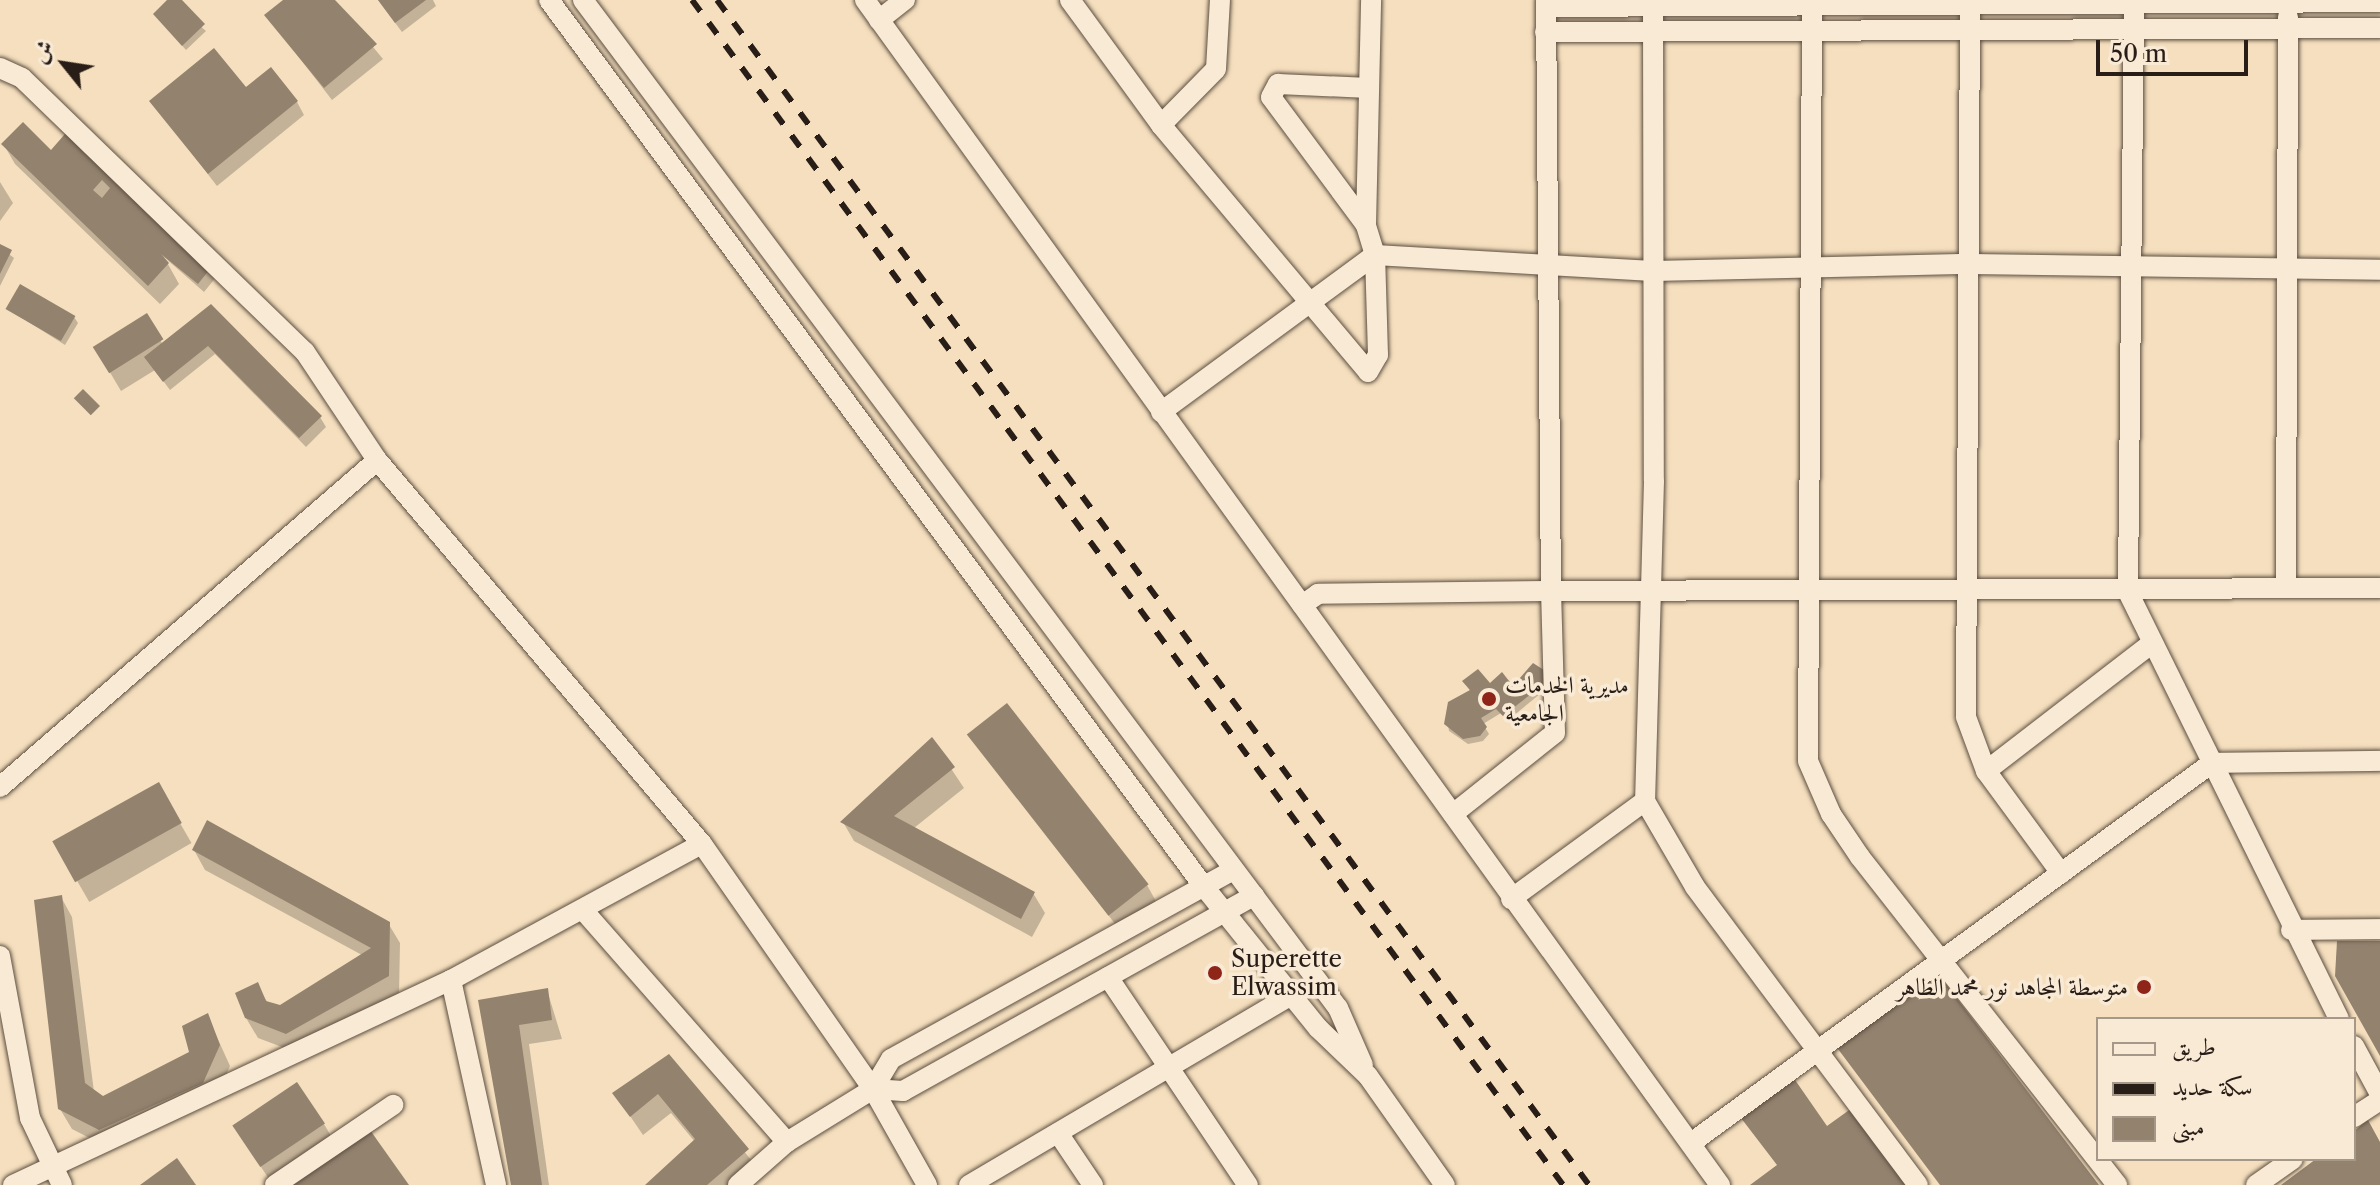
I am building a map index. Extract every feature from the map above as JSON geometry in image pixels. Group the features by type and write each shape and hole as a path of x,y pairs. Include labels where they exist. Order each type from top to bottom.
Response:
{"street":[{"path":"549,0 1205,888 1290,996 1368,1076 1445,1185"},
{"path":"583,0 1338,1008 1368,1076"},
{"path":"865,0 1720,1185"},
{"path":"879,20 905,0"},
{"path":"1070,0 1161,125 1307,305 1360,366 1372,369 1375,255 1366,225 1371,0"},
{"path":"1161,125 1216,69 1220,0"},
{"path":"1453,814 1555,733 1543,267 1546,3 1653,7 1730,2 2134,5 2210,1 2288,5 2373,1"},
{"path":"1812,4 1807,738 1814,782 1860,857 2096,1158"},
{"path":"1970,4 1971,264 1966,717 1986,771 2061,873"},
{"path":"2134,5 2128,592 2291,930 2338,1017"},
{"path":"2286,587 2288,5"},
{"path":"1653,7 1652,594 1645,801 1695,887 1918,1185"},
{"path":"1545,32 1652,29 1970,31 2380,28"},
{"path":"0,68 22,78 305,352 377,460 702,844 873,1089 927,1185"},
{"path":"1366,225 1271,97 1278,84 1369,88"},
{"path":"1161,412 1375,255 1653,271 1971,264 2380,270"},
{"path":"0,787 377,460"},
{"path":"1302,605 1318,594 1551,591 1652,594 1809,587 2128,592 2286,587 2380,588"},
{"path":"1986,771 2151,644"},
{"path":"1691,1143 1814,1049 2212,763 2380,761"},
{"path":"1511,899 1645,801"},
{"path":"13,1185 57,1176 451,980 702,844"},
{"path":"738,1185 787,1142 873,1089 891,1059 1233,870"},
{"path":"873,1089 903,1091 1108,977 1227,917 1254,896"},
{"path":"583,910 787,1142"},
{"path":"2291,930 2380,929"},
{"path":"0,956 30,1118 57,1176"},
{"path":"1108,977 1248,1185"},
{"path":"451,980 496,1185"},
{"path":"969,1185 1290,996"},
{"path":"2356,1050 2380,1097 2356,1115"},
{"path":"275,1185 393,1105"},
{"path":"1058,1133 1093,1185"},
{"path":"2099,1161 2117,1185"},
{"path":"2256,1185 2290,1161"}],"building":[{"path":"167,0 182,0 205,24 182,46 153,14"},
{"path":"283,0 335,0 377,44 324,88 264,15"},
{"path":"378,0 426,0 395,23"},
{"path":"214,48 246,87 271,67 298,101 208,174 149,101"},
{"path":"23,122 51,150 71,127 217,260 198,284 161,254 169,263 148,286 1,144","holes":["102,180 110,188 102,198 93,190"]},
{"path":"0,244 12,250 0,274"},
{"path":"20,284 75,316 61,341 6,309"},
{"path":"211,304 322,416 299,438 208,346 163,382 144,357"},
{"path":"147,313 163,339 109,373 93,347"},
{"path":"83,389 100,406 91,415 74,398"},
{"name":"مديرية الخدمات الجامعية","path":"1533,663 1547,672 1545,683 1503,716 1496,709 1481,718 1487,727 1480,736 1463,739 1444,724 1448,702 1470,690 1462,681 1478,669 1490,683 1502,672 1513,686"},
{"path":"1007,703 1149,884 1108,916 967,734"},
{"path":"932,737 955,767 894,816 1035,892 1021,919 840,822"},
{"path":"159,782 182,823 75,882 52,841"},
{"path":"207,820 390,922 389,976 286,1034 245,1018 235,993 258,982 266,1001 280,1005 371,948 192,850"},
{"path":"62,895 85,1083 103,1096 189,1052 182,1026 208,1013 220,1045 203,1083 99,1130 58,1109 34,900"},
{"path":"2337,941 2380,941 2380,1056 2335,976"},
{"path":"1936,971 2099,1185 1940,1185 1835,1045"},
{"path":"548,988 552,1020 519,1025 542,1185 511,1185 478,1000"},
{"path":"669,1054 749,1149 707,1185 645,1185 695,1139 658,1094 630,1117 612,1093"},
{"path":"1793,1077 1827,1126 1852,1108 1910,1185 1750,1185 1777,1165 1741,1118"},
{"path":"297,1082 325,1123 260,1167 232,1126"},
{"path":"2368,1120 2380,1142 2380,1185 2281,1185 2313,1161 2356,1161 2356,1129"},
{"path":"370,1130 409,1185 293,1185"},
{"path":"177,1158 196,1185 140,1185"}],"railway":[{"path":"692,0 1563,1185"},
{"path":"717,0 1589,1185"}],"place":[{"name":"مديرية الخدمات الجامعية","path":"1489,699"},
{"name":"Superette Elwassim","path":"1215,973"},
{"name":"متوسطة المجاهد نور محمد الطاهر","path":"2144,987"}]}
